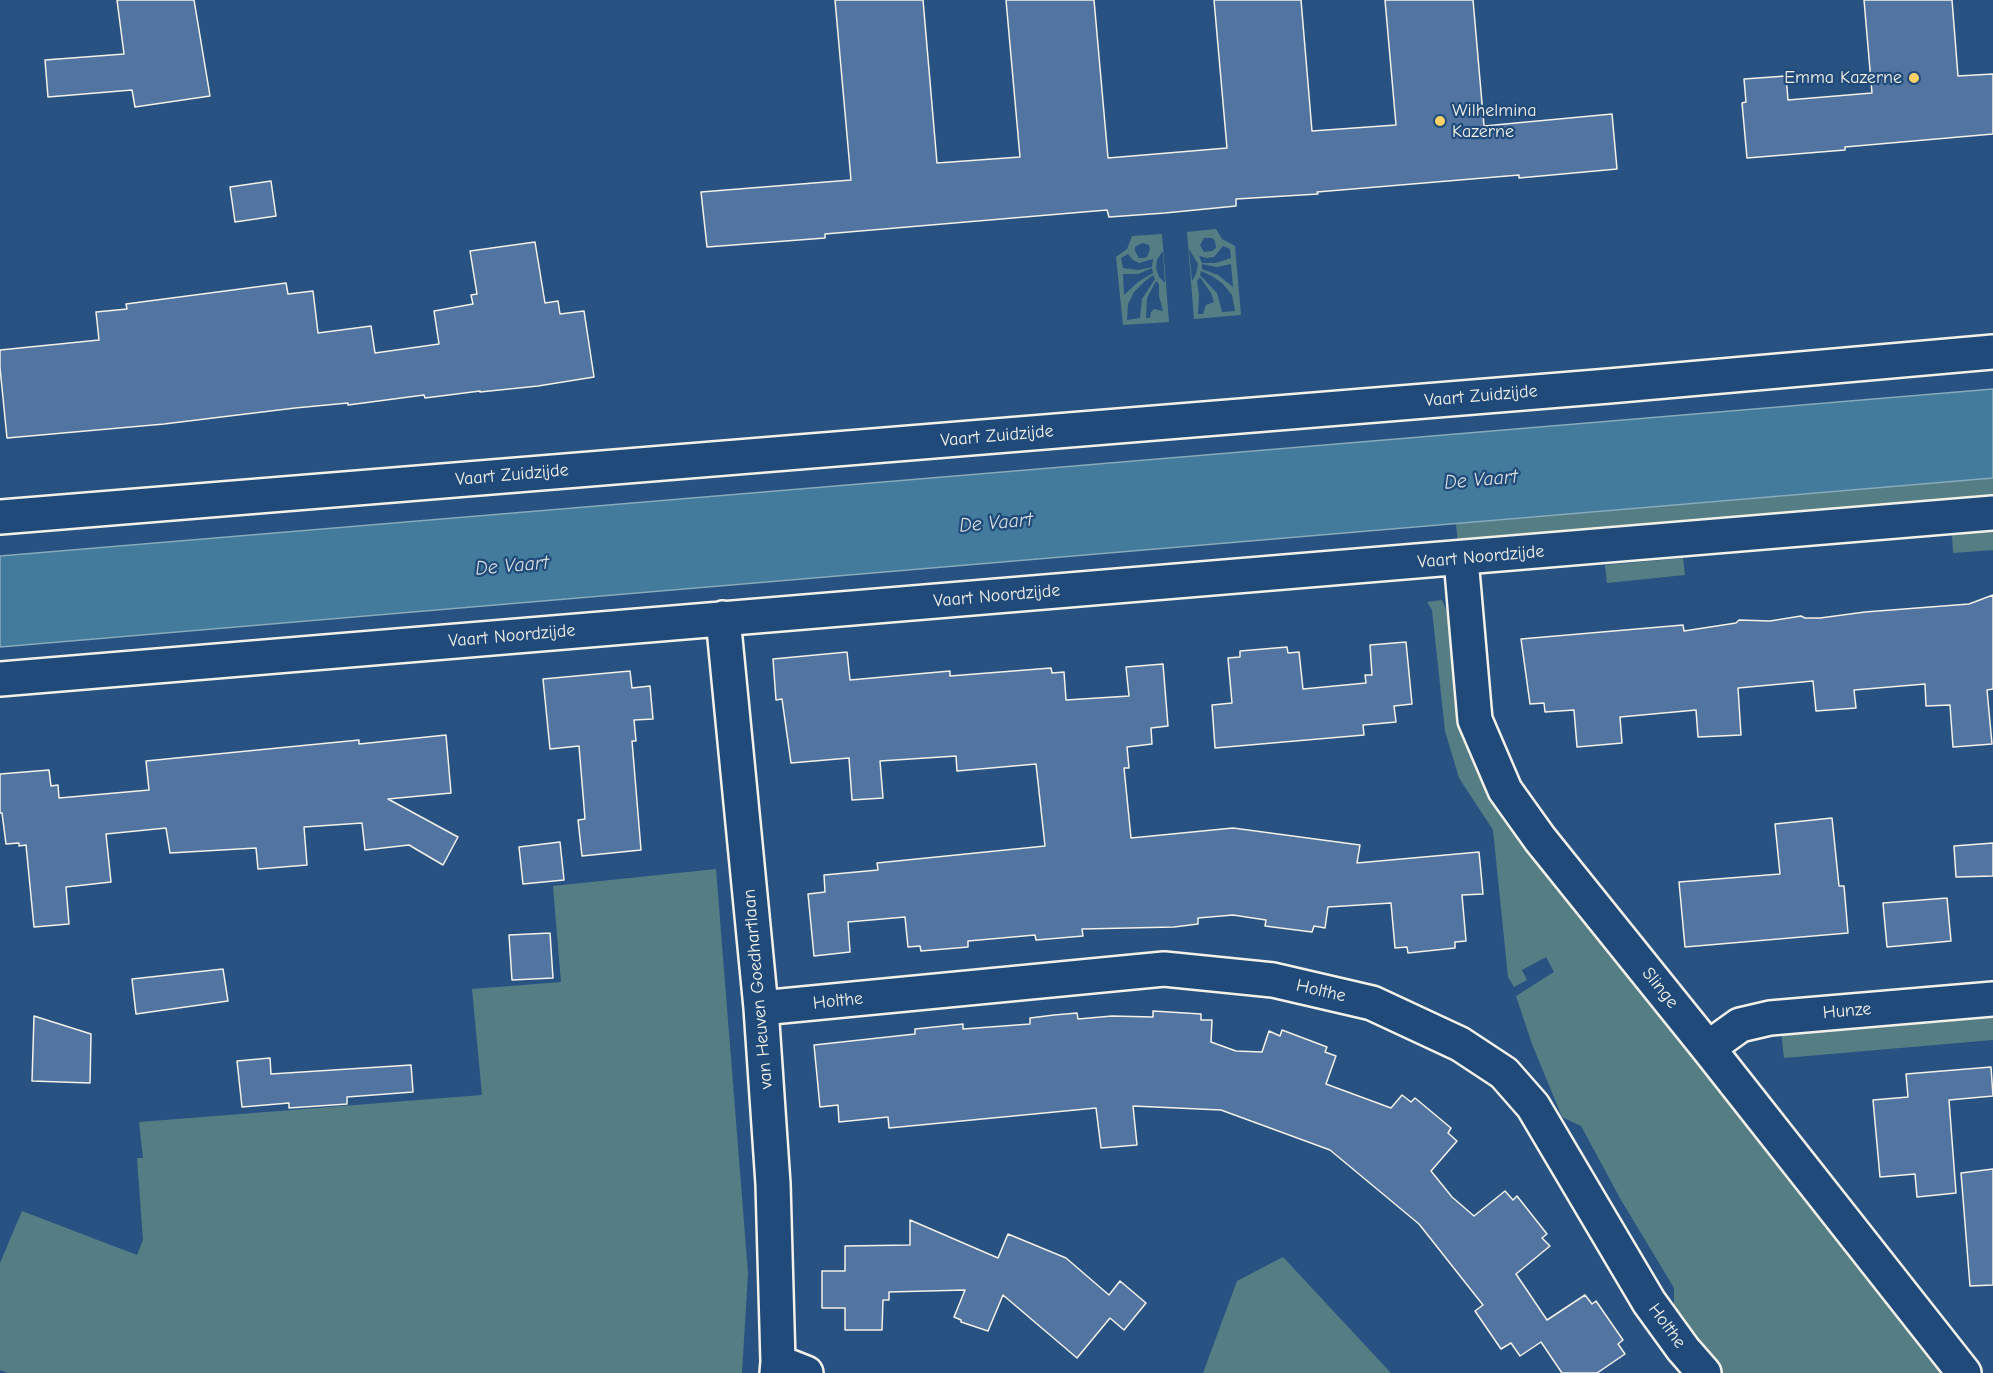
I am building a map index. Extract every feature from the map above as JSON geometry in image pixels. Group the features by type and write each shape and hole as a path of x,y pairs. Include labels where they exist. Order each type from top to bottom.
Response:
{"street":[{"name":"Vaart Zuidzijde","path":"0,517 1597,387 1993,352"},
{"name":"Vaart Noordzijde","path":"0,679 1993,513"},
{"name":"Slinge","path":"1461,559 1475,720 1505,790 1540,839 1964,1373"},
{"name":"van Heuven Goedhartlaan","path":"723,618 761,1008 787,1369"},
{"name":"Holthe","path":"761,1008 1164,969 1273,980 1372,1003 1460,1044 1504,1073 1533,1106 1649,1302 1683,1349 1704,1373"},
{"name":"Hunze","path":"1708,1048 1740,1025 1770,1018 1993,999"}],"green space":[{"path":"1216,229 1222,239 1235,246 1241,315 1194,319 1187,232","holes":["1204,238 1212,238 1216,248 1204,252 1200,245","1223,246 1230,249 1231,258 1216,263 1202,263 1199,256 1214,257","1189,249 1198,264 1192,281","1202,264 1217,267 1231,264 1233,287 1218,275 1202,269","1201,271 1223,284 1232,295 1235,311 1222,312 1217,293 1200,275","1200,277 1214,302 1206,305 1203,314 1198,314 1197,281"]},
{"path":"1162,234 1169,322 1123,325 1116,257 1127,249 1132,236","holes":["1142,243 1149,245 1147,257 1139,258 1135,247","1163,252 1165,283 1159,277 1156,268 1157,260","1128,254 1139,263 1153,259 1152,267 1138,270 1123,268 1121,258","1152,268 1153,273 1138,282 1124,295 1123,274 1138,274","1153,275 1155,279 1142,299 1140,318 1127,320 1128,304 1134,292","1156,281 1159,284 1163,311 1154,309 1150,318 1146,318 1147,298"]},
{"path":"1993,478 1993,498 1458,544 1456,524"},
{"path":"1993,531 1993,550 1953,553 1952,535"},
{"path":"1683,558 1685,575 1607,583 1605,565"},
{"path":"1442,600 1450,619 1460,705 1945,1373 1723,1373 1674,1311 1674,1288 1621,1200 1581,1126 1562,1117 1532,1044 1516,996 1554,972 1546,957 1522,970 1527,980 1514,987 1508,977 1493,830 1459,778 1445,731 1432,610 1427,602"},
{"path":"716,869 748,1273 742,1373 8,1373 0,1370 0,1263 22,1211 137,1255 143,1240 137,1158 143,1158 139,1122 482,1095 472,989 561,982 553,886"},
{"path":"1993,1013 1993,1040 1784,1058 1781,1031"},
{"path":"1283,1257 1391,1373 1203,1373 1237,1281"}],"water":[{"name":"De Vaart","path":"1993,389 1993,478 0,647 0,556"}],"building":[{"path":"117,0 194,0 210,96 135,107 132,90 48,97 45,60 124,54"},
{"name":"Wilhelmina Kazerne","path":"835,0 923,0 937,163 1020,157 1006,0 1094,0 1108,158 1227,148 1214,0 1301,0 1312,131 1396,125 1385,0 1473,0 1484,126 1612,114 1617,169 1236,199 1236,206 1165,213 1109,217 1107,210 825,234 825,238 707,247 701,192 851,180"},
{"name":"Emma Kazerne","path":"1864,0 1952,0 1958,76 1993,74 1993,134 1747,158 1742,103 1746,102 1744,79 1786,76 1788,100 1872,93"},
{"path":"271,181 276,216 235,222 230,187"},
{"path":"535,242 545,303 558,301 560,314 584,311 594,377 538,386 425,398 424,395 164,424 7,438 0,350 99,340 96,312 127,309 126,304 286,283 288,294 313,291 318,333 371,326 375,353 439,344 434,311 473,304 471,295 477,294 470,251"},
{"path":"1993,595 1993,689 1987,690 1992,744 1953,747 1950,705 1926,706 1925,684 1854,690 1856,708 1816,711 1813,681 1738,688 1741,735 1698,737 1696,710 1620,717 1622,743 1577,747 1574,710 1545,712 1544,703 1530,704 1521,639 1683,625 1684,631 1736,623 1739,620 1770,621 1801,616 1820,618 1969,604"},
{"path":"1406,642 1412,704 1394,706 1396,722 1363,725 1364,735 1215,748 1212,705 1232,703 1228,658 1240,657 1240,651 1287,647 1288,653 1299,652 1303,689 1366,683 1365,675 1372,675 1370,645"},
{"path":"847,652 850,680 950,671 950,676 1051,668 1052,673 1064,672 1066,700 1129,696 1126,667 1163,664 1168,726 1151,728 1152,744 1127,747 1129,768 1124,768 1131,838 1233,828 1360,845 1357,863 1479,852 1483,894 1462,895 1466,941 1455,942 1455,948 1408,953 1407,947 1395,948 1391,903 1328,907 1325,928 1314,926 1312,932 1265,926 1266,920 1233,915 1198,918 1198,924 1174,927 1082,929 1083,936 1036,940 1035,935 968,941 968,947 921,951 920,946 908,947 905,917 848,922 850,952 814,956 808,894 825,892 824,875 878,870 877,863 1045,846 1036,764 957,771 956,756 880,761 883,798 852,800 849,758 791,763 782,699 776,700 773,659"},
{"path":"630,671 632,688 650,686 653,719 634,720 636,741 632,741 641,850 582,856 578,820 585,819 579,746 550,749 543,679"},
{"path":"446,735 451,793 388,799 458,837 443,865 409,845 365,850 362,823 304,827 307,865 258,869 256,848 170,853 166,828 106,834 111,882 66,887 69,924 34,927 26,845 6,844 2,813 0,813 0,774 49,770 51,786 58,785 59,798 149,790 146,761 359,740 359,744"},
{"path":"1832,818 1839,886 1844,886 1848,933 1685,947 1679,882 1780,874 1775,824"},
{"path":"560,842 564,880 523,884 519,847"},
{"path":"1993,843 1993,876 1956,877 1954,846"},
{"path":"1947,898 1951,941 1887,947 1883,903"},
{"path":"550,933 553,978 512,980 509,935"},
{"path":"223,969 228,1001 136,1014 132,979"},
{"path":"1153,1011 1201,1014 1201,1020 1212,1020 1211,1042 1236,1051 1262,1052 1269,1031 1280,1036 1282,1030 1327,1047 1325,1052 1336,1056 1326,1084 1391,1108 1402,1095 1411,1102 1415,1098 1451,1128 1448,1133 1457,1141 1431,1171 1452,1197 1474,1216 1505,1191 1513,1200 1517,1196 1547,1234 1542,1238 1550,1246 1516,1274 1547,1320 1585,1295 1592,1304 1596,1301 1623,1340 1618,1344 1625,1354 1597,1373 1562,1373 1541,1342 1520,1356 1511,1343 1501,1349 1475,1311 1483,1305 1419,1224 1330,1150 1221,1110 1133,1106 1137,1145 1101,1148 1096,1108 889,1128 888,1117 839,1122 838,1105 820,1107 814,1045 915,1034 915,1029 963,1024 963,1029 1030,1024 1030,1018 1077,1013 1078,1019 1112,1016 1153,1017"},
{"path":"34,1016 91,1034 90,1083 32,1081"},
{"path":"270,1058 271,1074 411,1065 413,1092 347,1097 347,1104 289,1108 289,1103 242,1107 237,1061"},
{"path":"1991,1067 1993,1096 1949,1100 1956,1193 1917,1197 1915,1174 1880,1177 1873,1100 1908,1097 1906,1074"},
{"path":"1993,1169 1993,1285 1970,1286 1961,1173"},
{"path":"910,1220 998,1258 1008,1234 1066,1258 1109,1295 1120,1281 1146,1303 1124,1330 1110,1318 1077,1358 1003,1295 988,1331 961,1322 954,1317 965,1290 889,1292 889,1300 883,1300 882,1330 845,1330 845,1308 822,1308 822,1271 845,1271 845,1246 910,1245"}],"place":[{"name":"Emma Kazerne","path":"1914,78"},
{"name":"Wilhelmina Kazerne","path":"1440,121"}]}
